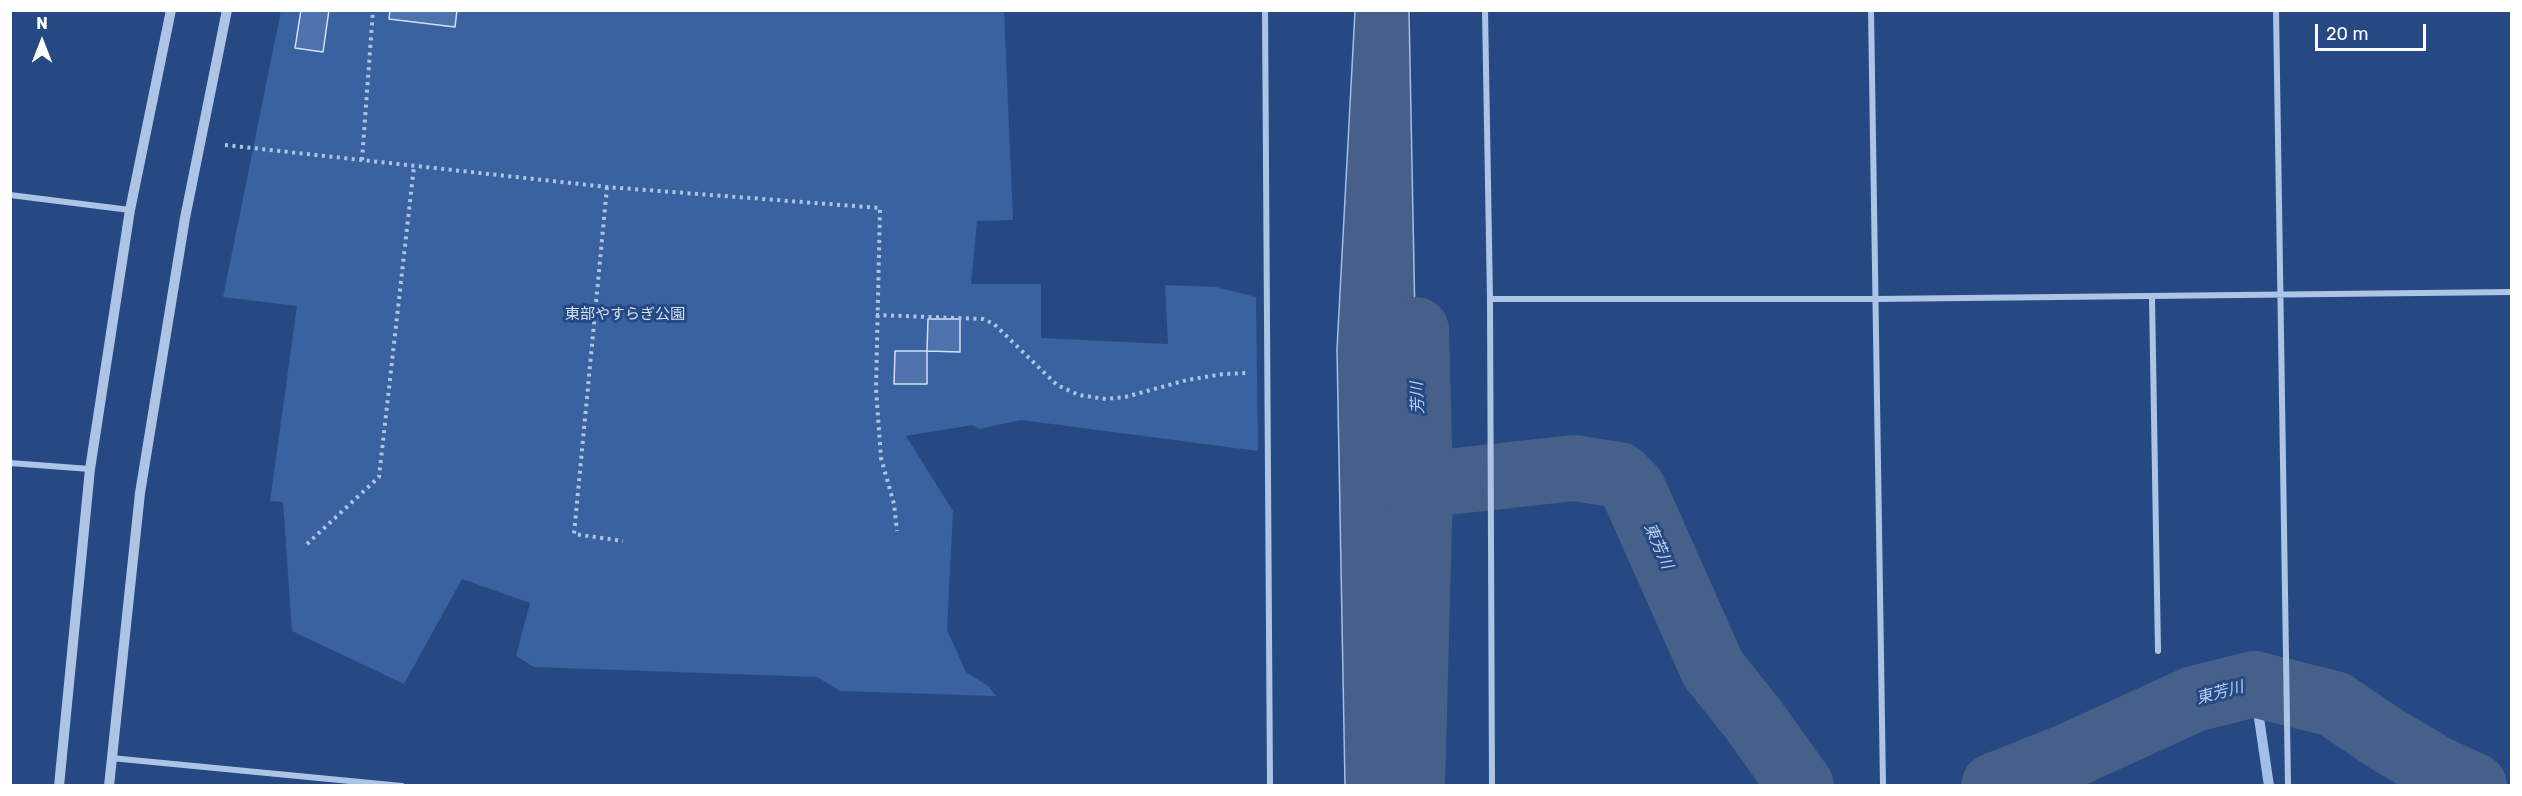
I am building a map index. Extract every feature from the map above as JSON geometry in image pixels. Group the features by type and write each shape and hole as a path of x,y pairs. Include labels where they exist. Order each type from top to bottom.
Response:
{"street":[{"path":"59,786 90,469 130,210 171,10"},
{"path":"109,786 110,758 140,493 185,218 227,10"},
{"path":"1265,10 1270,786"},
{"path":"1485,10 1490,299 1492,786"},
{"path":"1871,10 1883,786"},
{"path":"2276,10 2288,786"},
{"path":"10,195 130,210"},
{"path":"1490,299 1875,299 2511,292"},
{"path":"2152,297 2158,651"},
{"path":"10,463 90,469"},
{"path":"110,758 402,786"}],"path":[{"path":"362,160 373,10"},
{"path":"200,143 607,188 880,208 876,389 881,458 894,504 897,531"},
{"path":"307,544 380,477 414,166"},
{"path":"607,188 574,534 623,541"},
{"path":"876,315 983,319 994,324 1057,385 1079,395 1106,399 1125,398 1187,380 1223,374 1267,373"}],"green space":[{"name":"東部やすらぎ公園","path":"281,11 1004,11 1013,220 977,221 971,284 1041,284 1041,338 1168,344 1165,285 1216,287 1256,297 1258,451 1021,420 979,429 973,425 906,436 953,511 947,630 966,672 988,686 996,696 840,691 817,677 534,667 516,656 530,603 462,579 404,684 292,631 283,502 270,501 297,306 223,297"}],"shaded area":[{"path":"1355,11 1409,11 1424,785 1345,785 1337,349"}],"building":[{"path":"301,10 329,10 323,52 295,48"},
{"path":"390,10 457,10 455,27 389,19"},
{"path":"928,319 960,319 960,352 927,351"},
{"path":"895,351 927,351 927,384 894,384"}],"waterway":[{"name":"芳川","path":"1412,786 1420,485 1416,330"},
{"name":"東芳川","path":"1420,485 1574,468 1619,475 1633,489 1713,669 1753,719 1801,786"},
{"path":"2254,684 2269,786"},
{"name":"東芳川","path":"1994,786 2067,757 2194,699 2254,684 2334,704 2435,768 2474,786"}]}
